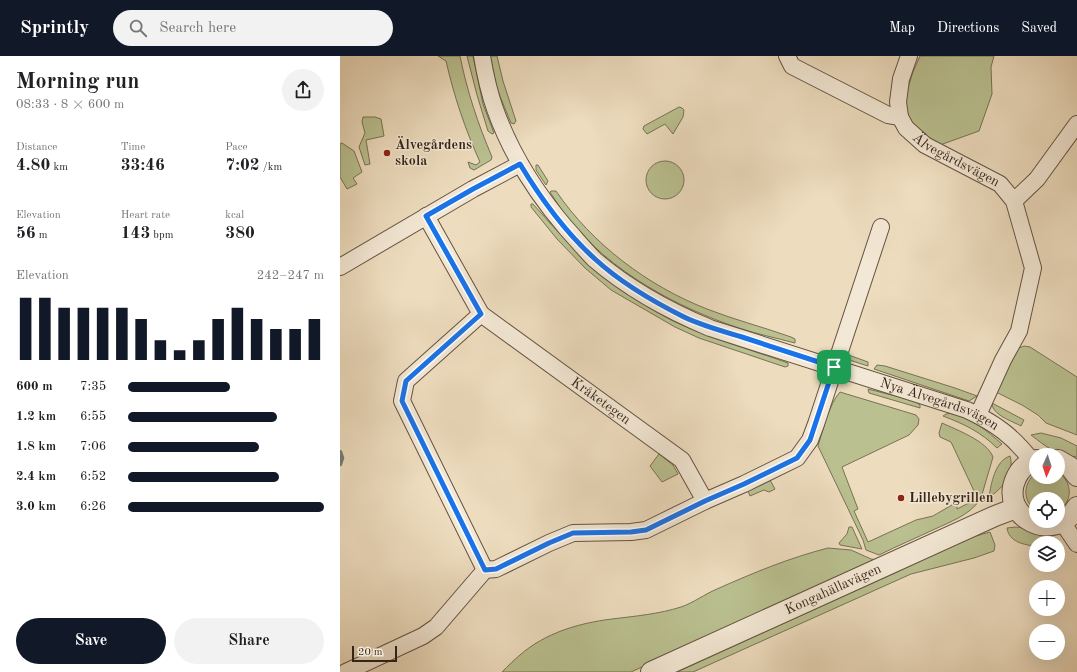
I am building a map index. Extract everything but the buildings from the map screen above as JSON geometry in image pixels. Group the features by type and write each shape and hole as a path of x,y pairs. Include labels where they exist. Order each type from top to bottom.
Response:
{"street":[{"name":"Nya Älvegårdsvägen","path":"482,56 489,91 495,109 506,136 520,164 534,187 549,208 581,245 596,260 633,288 678,314 710,328 956,406 978,415 1004,430 1029,455"},
{"name":"Älvegårdsvägen","path":"787,56 792,66 888,115 900,117"},
{"name":"Älvegårdsvägen","path":"909,56 901,79 898,102 900,117 906,128 925,145 1000,184 1014,200 1033,268 1018,331 978,415"},
{"path":"1014,200 1037,179 1077,124"},
{"path":"340,267 473,189 520,164"},
{"name":"Kråketegen","path":"426,216 481,314 682,460 705,501"},
{"path":"346,672 423,636 436,627 485,570 496,569 573,533 631,532 646,530 797,458 810,440 881,227"},
{"path":"481,314 406,381 402,401 485,570"},
{"path":"1029,463 1021,469 1014,481 1013,495 1016,508 1029,521"},
{"path":"1065,464 1070,466 1077,476"},
{"path":"1065,520 1069,518 1077,507"},
{"name":"Kongahällavägen","path":"651,672 994,516 1016,508"},
{"path":"1065,526 1077,544"}],"green space":[{"path":"438,56 460,56 473,107 492,157 491,160 474,170 470,168 468,162 476,165 480,162 460,112 446,61"},
{"path":"467,56 473,56 483,104 494,133 492,134 488,131"},
{"path":"490,56 497,56 503,81 516,121 514,124 511,123 497,89"},
{"path":"920,56 994,56 991,67 992,94 979,131 940,145 912,125 903,103"},
{"path":"679,107 684,110 683,117 673,134 665,124 647,134 643,129 644,126"},
{"path":"363,117 375,117 381,119 384,136 366,140 370,164 365,165 359,147 365,133 362,122"},
{"path":"342,143 354,151 362,172 353,178 357,184 347,189 340,177 340,144"},
{"path":"661,161 669,161 679,166 683,173 683,187 679,194 669,199 661,199 651,194 649,191 646,184 646,176 651,166 654,164"},
{"path":"536,165 538,165 548,181 546,185 536,170"},
{"path":"556,191 586,229 604,246 643,276 685,300 718,313 791,337 795,339 795,343 746,330 716,320 692,310 646,286 624,271 585,238 564,213 550,192"},
{"path":"531,204 533,204 582,257 613,283 636,299 671,320 714,338 788,363 788,366 785,367 699,338 675,327 611,290 585,268 557,239 531,207"},
{"path":"1024,346 1030,347 1077,377 1077,435 1046,423 1038,415 1022,405 996,392 1017,349"},
{"path":"843,353 868,362 868,366 846,359"},
{"path":"877,365 885,366 977,396 969,401 874,369"},
{"path":"868,389 915,401 920,405 920,408 869,393"},
{"path":"840,392 916,415 919,419 918,425 909,435 842,467 858,509 854,511 868,542 916,520 933,516 957,502 957,509 977,499 979,501 975,506 959,518 879,555 866,550 863,540 818,446 830,410"},
{"path":"992,403 1024,420 1021,426 1008,420 995,411"},
{"path":"952,413 973,422 1002,444 997,448 985,437 972,429 943,416"},
{"path":"942,423 978,441 990,451 993,457 981,498 975,493 951,442 940,437 939,433"},
{"path":"1041,433 1061,438 1077,446 1077,457 1065,455 1065,448 1049,448 1031,435"},
{"path":"659,454 673,465 678,474 662,482 650,466"},
{"path":"1010,456 1011,468 1007,480 994,494 989,497 997,468"},
{"path":"1065,479 1069,486 1069,497 1065,504 1065,492 1029,492 1029,503 1026,497 1029,482 1029,484 1065,484"},
{"path":"770,480 775,489 769,492 764,490 750,496 748,491"},
{"path":"849,527 852,527 862,549 840,545 839,543 847,534"},
{"path":"1016,527 1026,529 1044,536 1029,536 1029,545 1027,545 1014,540 1008,533 1007,528"},
{"path":"990,532 995,545 994,551 974,558 911,574 693,672 677,672 969,538"},
{"path":"828,548 851,550 878,561 631,672 502,672 530,647 563,630 587,623 656,613 681,607 712,591 785,561"}],"waterway":[{"path":"340,452 342,458 340,464"}],"place":[{"name":"Älvegårdens skola","path":"387,153"},
{"name":"Lillebygrillen","path":"901,498"}],"route":[{"path":"520,164 549,208 581,245 596,260 633,288 658,303 710,328 834,367 810,440 797,458 646,530 631,532 573,533 496,569 485,570 402,401 406,381 481,314 426,216 520,164"}]}
